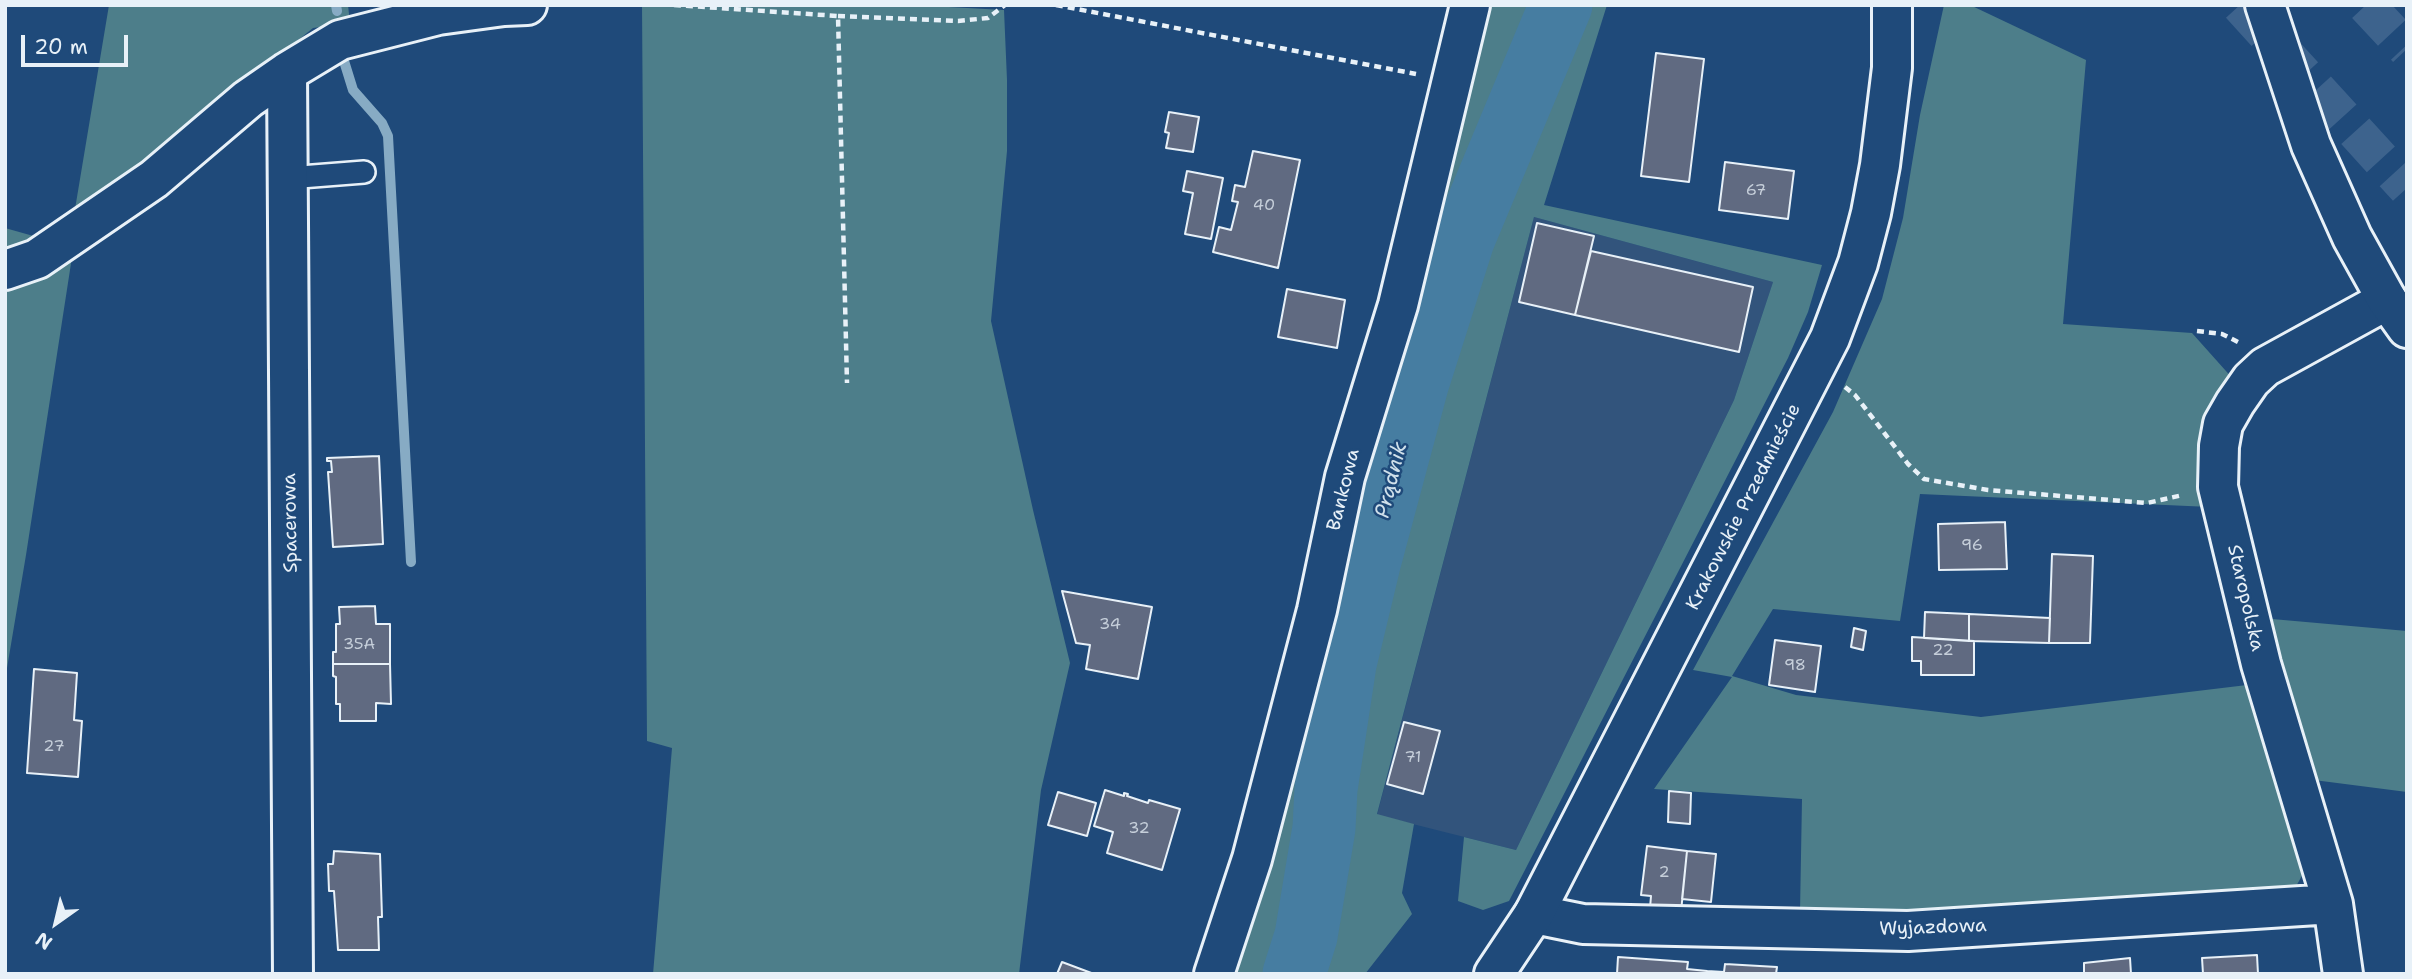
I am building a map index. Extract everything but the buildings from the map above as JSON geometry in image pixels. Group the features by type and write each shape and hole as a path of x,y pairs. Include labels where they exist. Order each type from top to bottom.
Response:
{"street":[{"path":"5,270 37,259 154,180 248,99 340,40 438,15 527,5"},
{"name":"Bankowa","path":"1214,974 1252,859 1317,610 1345,477 1398,305 1471,5"},
{"name":"Krakowskie Przedmieście","path":"1501,971 1534,914 1817,366 1842,309 1858,263 1880,165 1892,68 1892,5"},
{"path":"2265,5 2311,145 2352,237 2397,314"},
{"name":"Spacerowa","path":"287,72 293,974"},
{"name":"Staropolska","path":"2343,974 2333,904 2260,664 2218,487 2219,446 2223,424 2251,380 2264,367 2397,314"},
{"name":"Wyjazdowa","path":"1534,914 1583,924 1908,932 2333,904"}],"lane":[{"path":"288,178 365,172"}],"path":[{"path":"674,5 958,21 988,18 1005,5"},
{"path":"1056,5 1452,80"},
{"path":"838,16 847,383"},
{"path":"1817,366 1855,395 1908,464 1924,479 1988,490 2147,503 2218,487"}],"shaded area":[{"path":"1534,217 1773,282 1734,400 1516,850 1377,815"}],"green space":[{"path":"109,5 348,5 350,23 313,28 136,173 74,215"},
{"path":"642,5 912,5 1004,10 1007,151 991,321 1070,663 1041,790 1019,974 653,974 672,748 647,741"},
{"path":"1487,5 1543,5 1426,304 1358,538 1343,533"},
{"path":"1584,5 1607,5 1544,205 1822,265 1808,312 1788,358 1509,901 1483,910 1458,901 1464,837 1516,850 1734,400 1773,282 1534,217 1377,814 1414,824 1402,893 1412,914 1365,974 1303,974 1409,487 1465,313"},
{"path":"1944,5 1970,5 2086,60 2063,324 2192,333 2234,380 2210,507 1920,494 1900,621 1773,609 1732,676 1796,695 1981,717 2247,685 2278,777 2304,872 2294,890 1965,913 1800,912 1802,799 1654,789 1732,677 1693,670 1833,412 1882,299 1903,218 1920,115"},
{"path":"5,228 37,237 5,252"},
{"path":"72,257 26,555 5,680 5,290"},
{"path":"2261,618 2407,631 2407,792 2306,779"},
{"path":"1318,733 1300,896 1276,974 1227,974 1302,734"}],"waterway":[{"path":"336,5 337,11"},
{"name":"Prądnik","path":"1294,974 1306,936 1324,828 1326,789 1345,664 1417,385 1463,240 1561,5"},
{"path":"344,61 353,90 382,123 388,136 411,562"}],"tunnel":[{"path":"2240,5 2407,188"},
{"path":"2366,5 2407,49"}]}
